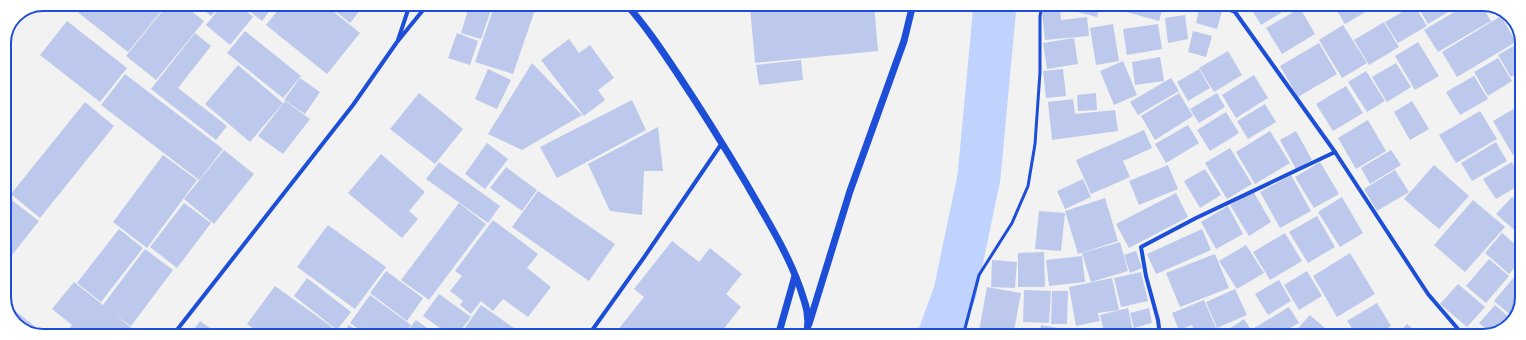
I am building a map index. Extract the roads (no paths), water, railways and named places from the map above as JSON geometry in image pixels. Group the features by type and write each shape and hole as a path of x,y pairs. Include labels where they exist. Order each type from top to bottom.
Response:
{"street":[{"path":"397,42 408,11"},
{"path":"178,329 353,104 397,42 422,11"},
{"path":"632,11 651,35 698,104 722,142 778,240 795,276 805,302 808,328"},
{"path":"808,328 850,191 904,41 911,11"},
{"path":"1232,11 1235,12 1335,152 1428,294 1458,329"},
{"path":"593,329 645,256 722,142"},
{"path":"1159,329 1146,276 1141,247 1196,218 1335,152"},
{"path":"780,329 795,276"}],"lane":[{"path":"966,329 979,274 1012,223 1028,186 1035,144 1040,72 1041,11"}],"waterway":[{"path":"942,329 955,292 979,177 994,11"}]}
